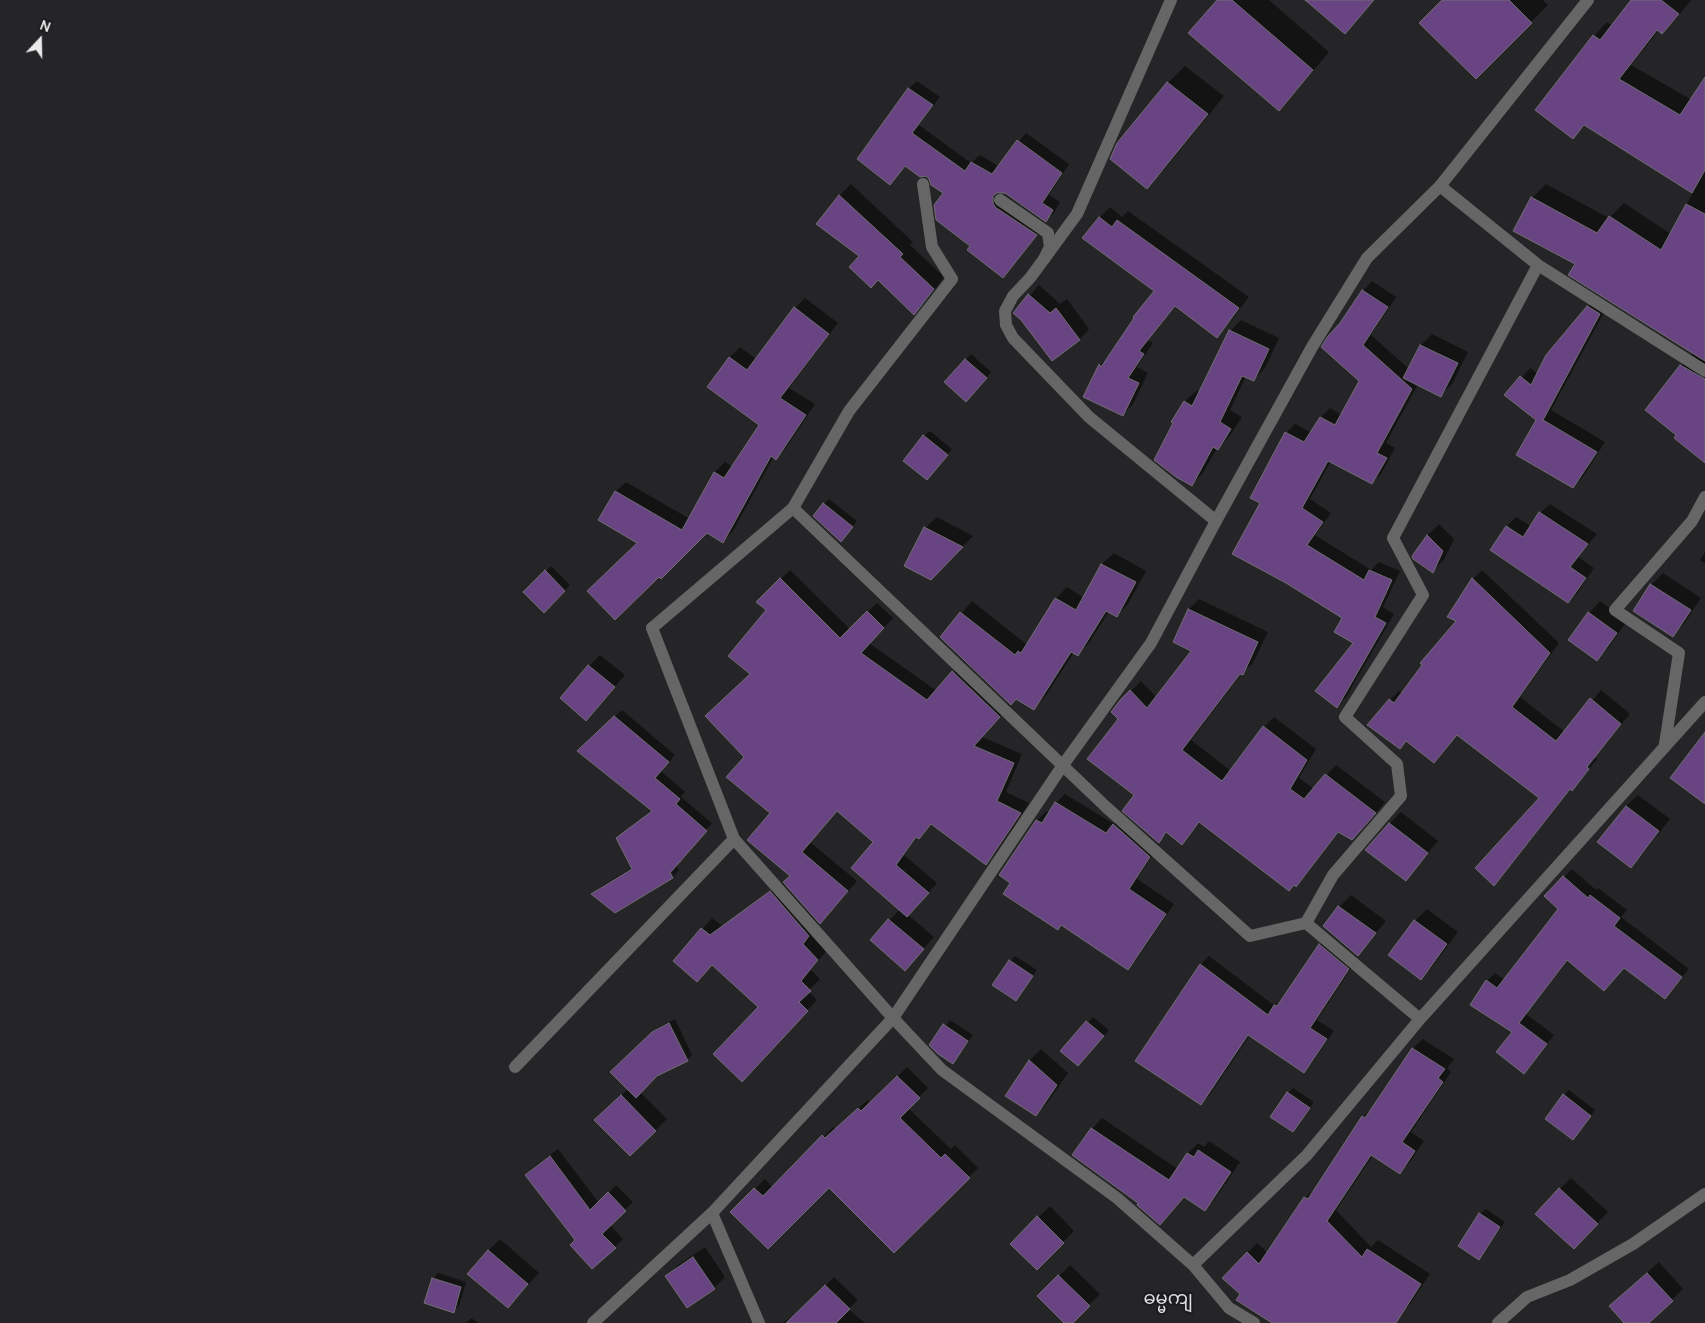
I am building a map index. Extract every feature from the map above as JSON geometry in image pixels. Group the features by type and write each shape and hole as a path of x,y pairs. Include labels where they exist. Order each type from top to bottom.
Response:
{"street":[{"path":"1171,0 1077,214 1044,259 1013,296 1005,311 1006,325 1014,338 1089,417 1216,521"},
{"path":"593,1323 712,1213 893,1018 1063,766 1152,643 1216,521 1312,347 1367,258 1440,186 1588,0"},
{"path":"923,184 932,247 952,279 849,411 794,508 652,628 734,839 893,1018 942,1070 1117,1198 1193,1265 1229,1308 1254,1323"},
{"path":"1440,186 1538,266 1705,371"},
{"path":"1000,200 1048,233 1050,247 1044,259"},
{"path":"794,508 1105,806 1250,936 1306,923 1333,875 1401,796 1397,764 1345,717 1423,595 1393,538 1538,266"},
{"path":"1665,745 1679,653 1615,610 1692,522 1705,497"},
{"path":"1193,1265 1307,1155 1420,1019 1705,702"},
{"path":"515,1067 734,839"},
{"path":"1306,923 1420,1019"},
{"path":"1498,1323 1527,1297 1570,1280 1633,1244 1705,1194"},
{"path":"712,1213 759,1323"}],"building":[{"path":"1217,0 1232,0 1313,70 1279,111 1188,33"},
{"path":"1305,0 1374,0 1345,34"},
{"path":"1442,0 1509,0 1532,23 1476,79 1419,23"},
{"path":"1631,0 1661,0 1679,14 1662,34 1657,30 1619,79 1680,115 1705,77 1705,170 1692,193 1584,125 1573,139 1535,110 1593,35 1600,40"},
{"path":"1167,82 1208,114 1147,189 1110,159 1117,143"},
{"path":"908,88 933,105 912,133 965,171 971,162 992,174 1017,140 1062,173 1042,203 1053,210 1046,222 1005,193 997,193 993,196 995,207 1037,235 1003,278 967,250 970,246 936,220 934,205 943,193 931,185 926,176 920,177 905,166 890,185 857,159"},
{"path":"839,195 903,254 900,257 934,289 914,315 878,280 871,288 849,267 859,256 816,224"},
{"path":"1531,197 1597,233 1609,216 1661,250 1686,204 1705,214 1705,361 1568,275 1575,264 1513,231"},
{"path":"1099,217 1112,227 1117,220 1239,308 1217,338 1175,306 1139,351 1144,354 1128,378 1139,383 1123,416 1083,397 1099,364 1101,367 1133,317 1154,291 1082,238"},
{"path":"1362,290 1388,307 1363,345 1412,389 1377,453 1387,458 1372,484 1328,461 1302,508 1323,522 1307,545 1364,580 1369,570 1392,580 1375,617 1386,623 1337,708 1315,691 1353,643 1334,632 1342,618 1286,583 1232,554 1260,503 1250,498 1285,432 1304,442 1320,417 1335,425 1359,381 1321,347"},
{"path":"1028,294 1050,313 1056,308 1080,340 1052,361 1021,320 1013,313"},
{"path":"1587,306 1600,314 1543,420 1597,452 1573,488 1516,455 1536,420 1504,395 1520,376 1531,385 1546,355"},
{"path":"794,307 829,334 780,398 806,415 776,460 771,456 723,543 707,533 661,579 659,577 615,620 587,591 637,543 598,520 615,491 682,530 714,472 724,478 759,425 707,387 729,357 747,370"},
{"path":"1229,330 1269,349 1254,381 1242,376 1220,422 1231,429 1218,450 1213,447 1192,486 1176,477 1154,460 1173,423 1171,422 1184,401 1192,406"},
{"path":"1420,345 1458,363 1441,397 1403,378"},
{"path":"965,359 987,378 966,402 944,382"},
{"path":"1680,365 1705,379 1705,463 1674,438 1676,435 1645,410"},
{"path":"923,435 948,455 927,480 903,461"},
{"path":"823,503 853,527 841,542 813,516"},
{"path":"1539,512 1588,544 1570,567 1586,578 1568,603 1490,550 1506,526 1523,537"},
{"path":"924,527 963,547 931,580 904,566"},
{"path":"1427,535 1443,551 1433,573 1413,559 1412,556"},
{"path":"1101,564 1136,582 1117,617 1106,611 1078,656 1071,652 1034,710 1016,699 1011,705 940,637 960,612 1015,655 1018,651 1021,653 1055,598 1076,610"},
{"path":"545,570 565,591 544,613 523,592"},
{"path":"780,578 840,638 867,611 884,628 861,653 927,700 952,671 1000,717 974,746 1014,763 997,801 1021,813 986,865 931,824 919,839 916,837 896,865 929,893 907,917 851,868 873,842 837,811 802,852 848,891 820,924 783,882 790,876 747,840 770,813 726,777 744,757 705,716 750,674 728,656 766,610 756,602"},
{"path":"1472,578 1550,653 1512,707 1556,741 1590,698 1621,724 1587,767 1589,769 1572,791 1570,789 1494,886 1475,868 1539,798 1457,735 1434,763 1406,741 1400,749 1367,725 1389,699 1394,703 1422,665 1420,663 1456,621 1447,617"},
{"path":"1650,584 1691,610 1673,637 1633,611"},
{"path":"1188,609 1258,642 1243,675 1240,674 1182,750 1222,781 1263,726 1307,760 1290,789 1304,799 1325,774 1376,813 1352,840 1338,832 1296,887 1294,885 1289,891 1199,822 1182,845 1166,832 1159,843 1122,811 1134,795 1087,759 1118,719 1111,712 1121,699 1130,690 1147,708 1191,651 1173,642"},
{"path":"1588,612 1617,633 1597,661 1568,640"},
{"path":"588,665 615,687 586,721 560,698"},
{"path":"614,716 669,762 655,778 680,799 676,804 707,831 670,873 673,878 615,913 591,894 632,869 616,838 652,811 577,751"},
{"path":"1705,732 1705,804 1670,778"},
{"path":"1055,802 1106,833 1113,824 1150,857 1129,889 1166,914 1128,970 1061,925 1058,930 1003,894 1010,883 999,875 1036,820 1042,823"},
{"path":"1626,806 1659,831 1631,868 1597,842"},
{"path":"1389,823 1428,853 1406,881 1365,850"},
{"path":"1563,876 1588,898 1590,895 1620,918 1614,926 1682,977 1665,999 1624,968 1604,991 1567,960 1519,1023 1547,1044 1524,1074 1496,1052 1512,1032 1470,1005 1486,980 1497,988 1558,909 1544,896"},
{"path":"770,891 809,936 803,944 818,960 801,981 811,991 799,1002 808,1011 742,1082 713,1054 758,1007 712,965 697,982 673,961 701,928 710,935"},
{"path":"1338,906 1376,933 1358,956 1323,926"},
{"path":"888,919 924,949 905,971 870,940"},
{"path":"1414,920 1447,944 1421,980 1388,955"},
{"path":"1319,944 1349,969 1310,1028 1327,1039 1304,1073 1248,1035 1201,1105 1135,1061 1200,964 1268,1015 1274,1005 1277,1006"},
{"path":"1009,960 1033,976 1016,1001 992,985"},
{"path":"1086,1021 1104,1036 1078,1066 1060,1051"},
{"path":"669,1023 688,1061 657,1076 636,1098 610,1072 652,1032"},
{"path":"943,1024 968,1041 953,1064 929,1045"},
{"path":"1412,1048 1445,1069 1438,1078 1443,1082 1402,1142 1415,1151 1400,1174 1371,1155 1327,1221 1362,1257 1367,1249 1421,1284 1396,1323 1272,1323 1236,1300 1240,1294 1222,1278 1247,1252 1259,1264 1304,1197 1308,1199 1362,1116 1365,1118"},
{"path":"1029,1060 1057,1085 1036,1116 1005,1096"},
{"path":"897,1076 920,1098 900,1118 941,1158 945,1154 970,1178 894,1253 829,1188 768,1249 730,1212 754,1188 763,1196 822,1135 825,1138 858,1108 861,1111"},
{"path":"1287,1092 1310,1108 1293,1132 1270,1117"},
{"path":"1563,1094 1591,1116 1573,1140 1545,1119"},
{"path":"621,1095 656,1131 630,1156 594,1120"},
{"path":"1091,1128 1169,1180 1187,1153 1194,1157 1198,1150 1231,1172 1205,1211 1184,1197 1160,1225 1137,1205 1138,1203 1072,1155"},
{"path":"550,1156 590,1210 608,1192 626,1211 602,1234 616,1248 592,1269 570,1245 575,1240 525,1175"},
{"path":"1559,1188 1598,1224 1574,1249 1535,1214"},
{"path":"1479,1213 1500,1227 1479,1260 1458,1246"},
{"path":"1037,1216 1064,1243 1037,1270 1010,1244"},
{"path":"488,1250 528,1284 508,1308 467,1274"},
{"path":"693,1257 715,1289 687,1308 665,1276"},
{"path":"1647,1273 1673,1301 1649,1323 1624,1323 1609,1306"},
{"path":"1058,1275 1090,1306 1073,1323 1064,1323 1037,1296"},
{"path":"432,1278 461,1287 454,1313 424,1303"},
{"path":"825,1285 850,1309 836,1323 786,1323"}],"district":[{"name":"ဓမ္မကျ","path":"1168,1299"}]}
